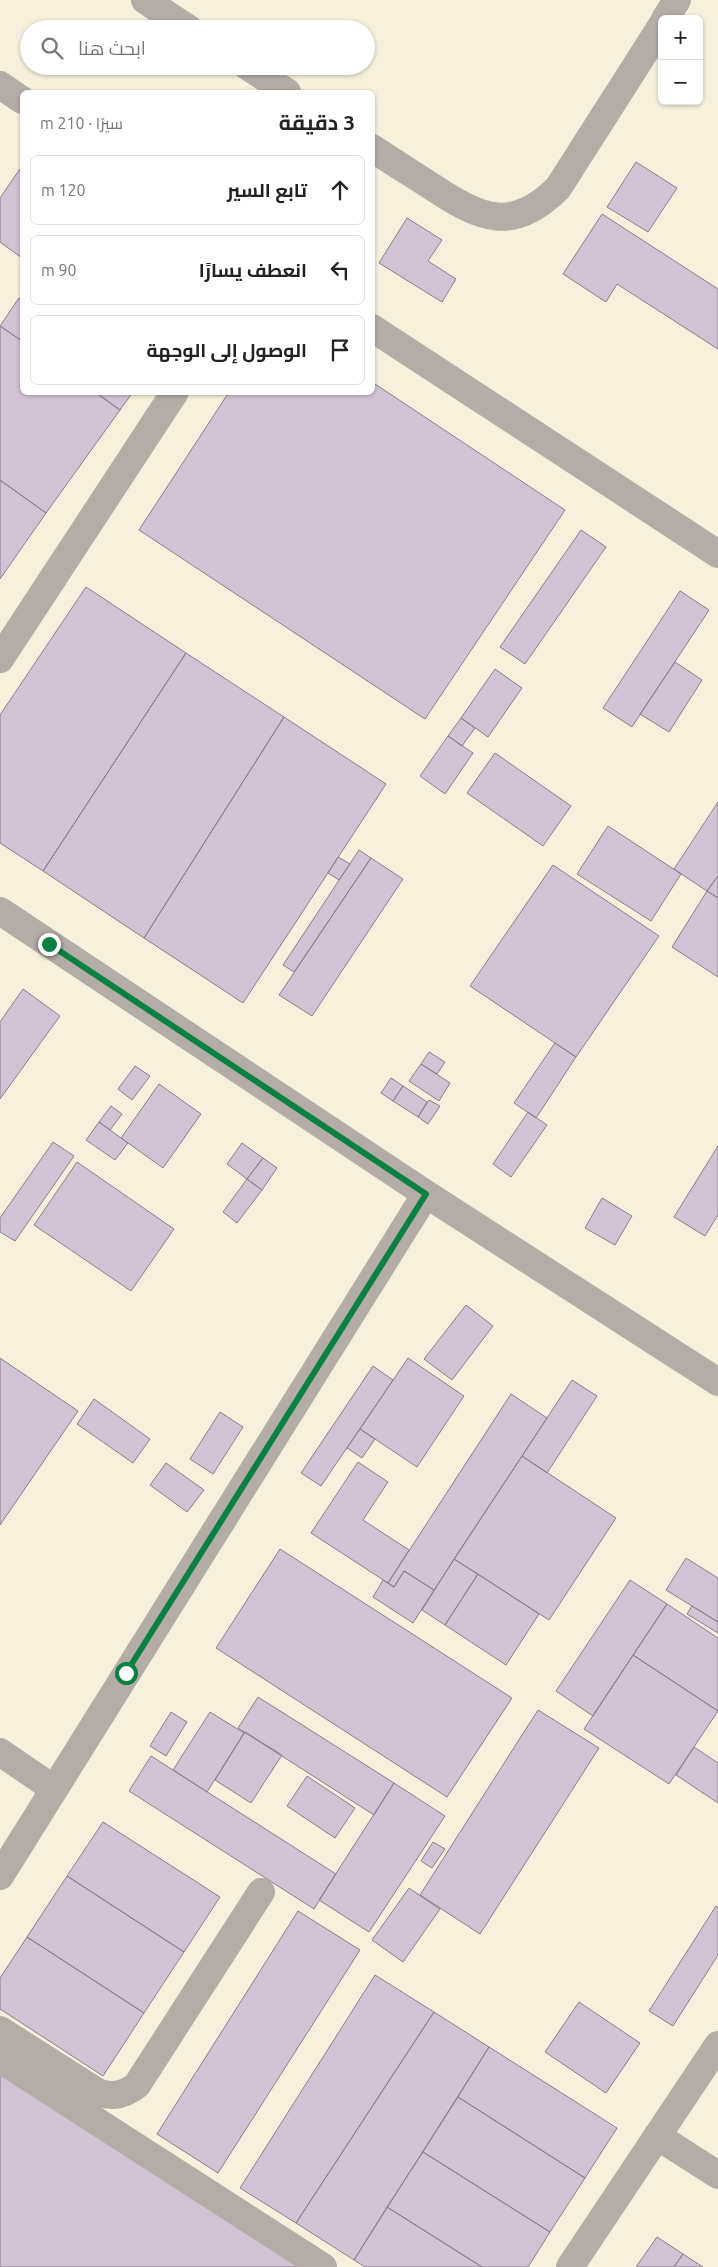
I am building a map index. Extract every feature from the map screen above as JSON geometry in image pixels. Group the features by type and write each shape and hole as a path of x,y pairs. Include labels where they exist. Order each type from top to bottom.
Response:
{"street":[{"path":"145,0 175,20"},
{"path":"668,15 677,0"},
{"path":"375,150 462,206 478,214 495,217 513,216 530,211 545,201 558,188 658,30"},
{"path":"261,75 284,90"},
{"path":"0,85 20,99"},
{"path":"375,330 718,554"},
{"path":"0,659 173,395"},
{"path":"0,911 426,1194 718,1382"},
{"path":"0,1876 426,1194"},
{"path":"0,1752 54,1789"},
{"path":"0,2030 99,2093 114,2096 128,2091 137,2086 261,1892"},
{"path":"570,2267 718,2045"},
{"path":"0,2059 323,2267"},
{"path":"657,2136 718,2175"}],"building":[{"path":"636,162 677,188 648,232 607,207"},
{"path":"20,169 20,257 0,242 0,198"},
{"path":"602,214 718,289 718,349 617,284 606,302 563,274"},
{"path":"407,218 442,240 428,261 456,279 442,302 379,263"},
{"path":"19,298 20,340 0,326"},
{"path":"0,326 20,340 20,395 99,395 120,410 46,513 0,480"},
{"path":"375,384 565,510 425,719 139,530 227,395 375,395"},
{"path":"99,395 131,395 120,410"},
{"path":"0,480 46,513 0,579"},
{"path":"581,530 606,547 525,664 500,647"},
{"path":"86,587 186,653 43,871 0,843 0,715"},
{"path":"680,591 709,610 632,727 603,708"},
{"path":"186,653 284,717 144,938 43,871"},
{"path":"675,662 702,680 669,732 640,714"},
{"path":"495,669 522,688 488,737 461,718"},
{"path":"284,717 386,784 243,1003 144,938"},
{"path":"461,718 475,728 462,746 448,736"},
{"path":"448,736 473,753 445,794 420,776"},
{"path":"495,753 571,806 543,846 467,793"},
{"path":"718,802 718,876 707,891 674,869"},
{"path":"608,826 681,874 651,921 577,874"},
{"path":"359,850 371,858 294,972 283,965"},
{"path":"338,857 350,864 339,880 328,873"},
{"path":"371,858 403,879 312,1016 279,995"},
{"path":"553,865 659,936 576,1057 470,986"},
{"path":"718,876 718,898 707,891"},
{"path":"707,891 718,898 718,977 672,947"},
{"path":"23,989 60,1016 0,1099 0,1022"},
{"path":"555,1043 576,1057 536,1118 514,1103"},
{"path":"429,1052 445,1062 437,1074 421,1064"},
{"path":"421,1064 450,1083 439,1101 409,1081"},
{"path":"135,1066 150,1076 132,1100 118,1089"},
{"path":"391,1078 403,1086 393,1101 381,1093"},
{"path":"159,1084 201,1114 163,1168 121,1138"},
{"path":"403,1086 427,1102 418,1117 393,1101"},
{"path":"429,1100 440,1106 428,1124 418,1117"},
{"path":"111,1106 122,1114 110,1130 99,1122"},
{"path":"528,1112 547,1125 511,1177 493,1164"},
{"path":"99,1122 128,1143 115,1160 86,1140"},
{"path":"53,1142 74,1156 15,1241 0,1232 0,1218"},
{"path":"242,1143 263,1158 247,1179 227,1164"},
{"path":"718,1146 718,1215 705,1236 674,1217"},
{"path":"263,1158 277,1168 262,1190 247,1179"},
{"path":"77,1162 174,1229 131,1291 34,1225"},
{"path":"247,1179 262,1190 237,1223 223,1212"},
{"path":"602,1198 632,1216 615,1245 585,1228"},
{"path":"466,1305 493,1326 452,1380 424,1359"},
{"path":"0,1358 78,1411 0,1525"},
{"path":"408,1358 464,1396 417,1467 360,1429"},
{"path":"373,1366 393,1380 321,1486 301,1473"},
{"path":"572,1380 597,1396 547,1473 522,1456"},
{"path":"511,1394 547,1418 434,1590 404,1571 394,1587 388,1583"},
{"path":"94,1399 150,1439 133,1463 77,1424"},
{"path":"220,1412 243,1427 213,1474 190,1459"},
{"path":"360,1429 375,1439 362,1458 347,1448"},
{"path":"522,1456 616,1518 549,1620 454,1559"},
{"path":"358,1462 388,1482 363,1520 409,1550 388,1583 311,1533"},
{"path":"166,1463 204,1490 187,1512 150,1485"},
{"path":"280,1549 512,1698 447,1797 216,1648"},
{"path":"686,1558 718,1578 718,1622 666,1590"},
{"path":"454,1559 478,1574 445,1625 422,1610"},
{"path":"404,1571 434,1590 413,1623 373,1597 383,1580 394,1587"},
{"path":"478,1574 539,1614 506,1665 445,1625"},
{"path":"630,1580 667,1604 593,1716 556,1691"},
{"path":"667,1604 718,1638 718,1711 633,1655"},
{"path":"692,1606 718,1622 718,1633 687,1614"},
{"path":"633,1655 718,1711 669,1784 584,1729"},
{"path":"258,1697 394,1783 374,1815 238,1728"},
{"path":"538,1710 599,1748 480,1934 420,1895"},
{"path":"171,1712 187,1722 166,1756 150,1746"},
{"path":"210,1712 244,1733 207,1792 173,1770"},
{"path":"245,1732 282,1755 251,1803 215,1780"},
{"path":"694,1747 718,1763 718,1803 676,1775"},
{"path":"151,1756 336,1874 314,1909 129,1791"},
{"path":"307,1776 355,1808 335,1838 287,1806"},
{"path":"394,1783 445,1816 369,1932 319,1900"},
{"path":"103,1822 220,1897 184,1952 67,1876"},
{"path":"433,1842 445,1849 432,1868 421,1861"},
{"path":"67,1876 184,1952 144,2013 27,1937"},
{"path":"409,1888 440,1909 403,1962 372,1940"},
{"path":"716,1906 718,1908 718,1955 673,2026 649,2011"},
{"path":"298,1911 360,1950 218,2173 157,2134"},
{"path":"27,1937 144,2013 103,2076 0,2009 0,1978"},
{"path":"375,1975 434,2012 296,2223 240,2188"},
{"path":"579,2002 640,2043 606,2093 545,2052"},
{"path":"434,2012 489,2047 354,2260 296,2223"},
{"path":"489,2047 617,2128 585,2178 458,2097"},
{"path":"0,2071 306,2267 0,2267"},
{"path":"458,2097 585,2178 550,2232 423,2152"},
{"path":"423,2152 550,2232 528,2267 482,2267 387,2207"},
{"path":"387,2207 482,2267 365,2267 354,2260"},
{"path":"657,2237 683,2254 674,2267 636,2267"},
{"path":"683,2254 703,2267 674,2267"}],"route":[{"path":"49,944 426,1194 126,1673"}]}
